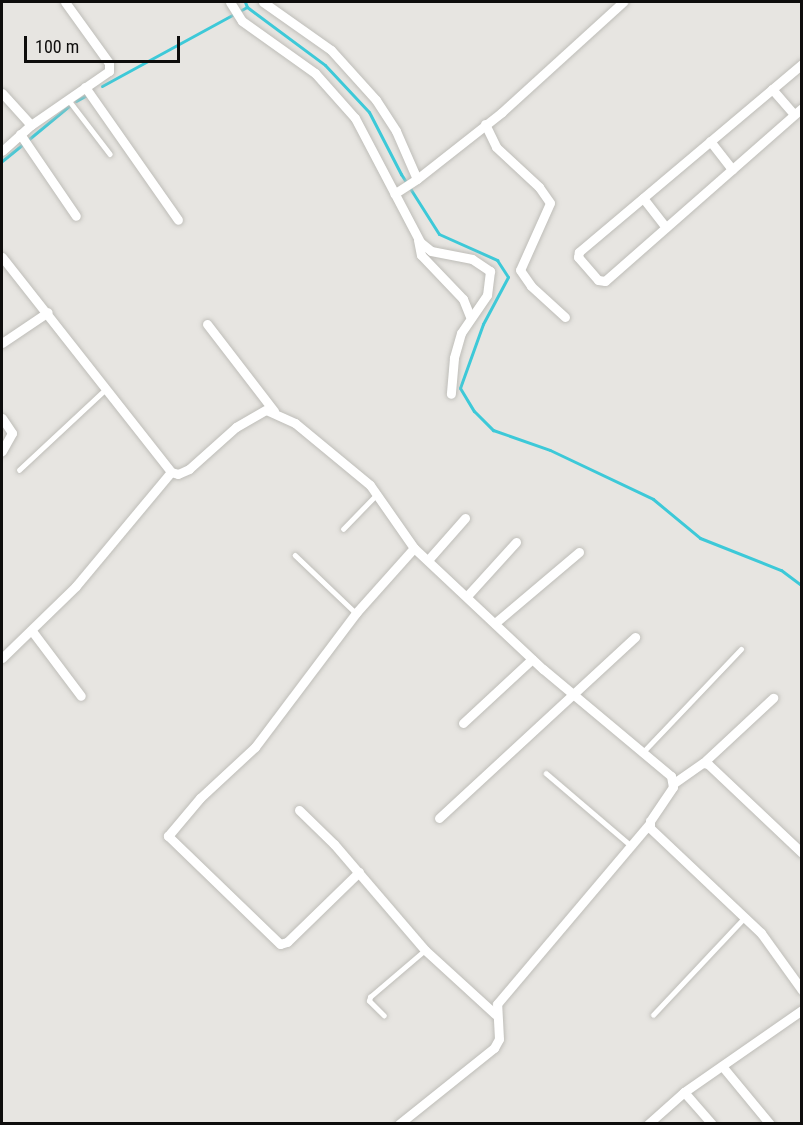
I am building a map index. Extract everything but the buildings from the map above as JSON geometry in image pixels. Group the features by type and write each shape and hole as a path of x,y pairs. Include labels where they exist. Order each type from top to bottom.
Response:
{"street":[{"path":"2,151 31,125 106,74 109,65 65,2"},
{"path":"263,2 323,43 359,78 391,122 416,181"},
{"path":"396,193 416,181 485,124 623,2"},
{"path":"234,8 255,32 315,74 336,95 363,129 417,235 431,251 472,259 490,272 487,295 470,316 454,357 451,394"},
{"path":"772,88 798,111 603,282 578,257 579,252 772,88 800,67"},
{"path":"85,87 178,220"},
{"path":"2,93 31,125"},
{"path":"485,124 496,147 539,187 550,202 520,270 565,317"},
{"path":"20,134 76,216"},
{"path":"710,141 732,169"},
{"path":"643,198 666,227"},
{"path":"417,235 421,255 463,299 470,316"},
{"path":"2,257 48,312 171,472 178,474 189,469 246,420 266,410 274,411 295,423 378,494 414,548 532,659 643,752 674,783"},
{"path":"2,343 48,312"},
{"path":"207,324 274,411"},
{"path":"2,418 12,433 2,451"},
{"path":"2,658 76,586 171,472"},
{"path":"428,560 465,518"},
{"path":"467,596 516,542"},
{"path":"359,872 287,942 280,944 168,836 200,798 241,761 274,725 293,693 356,613 414,548"},
{"path":"495,623 579,552"},
{"path":"32,631 81,696"},
{"path":"439,818 635,637"},
{"path":"463,723 532,659"},
{"path":"399,1124 494,1048 499,1039 495,1014 500,1001 579,910 629,844 649,824 674,783 703,763 772,698"},
{"path":"703,763 714,768 801,853"},
{"path":"299,810 359,872 425,950 495,1014"},
{"path":"649,824 745,917 801,990"},
{"path":"648,1124 684,1092 801,1010"},
{"path":"722,1066 770,1124"},
{"path":"684,1092 712,1124"}],"lane":[{"path":"68,99 110,154"},
{"path":"19,471 106,389"},
{"path":"343,529 378,494"},
{"path":"295,555 356,613"},
{"path":"643,752 741,649"},
{"path":"546,773 629,844"},
{"path":"653,1015 745,917"},
{"path":"384,1016 369,1001 370,997 425,950"}],"waterway":[{"path":"245,2 247,7 325,65 369,112 401,174 439,234 497,260 508,277 483,324 460,388 474,411 493,430 550,450 653,499 700,538 781,570 802,586"},
{"path":"102,86 247,7"},
{"path":"76,101 87,95"},
{"path":"29,139 69,106"},
{"path":"2,161 23,144"}]}
